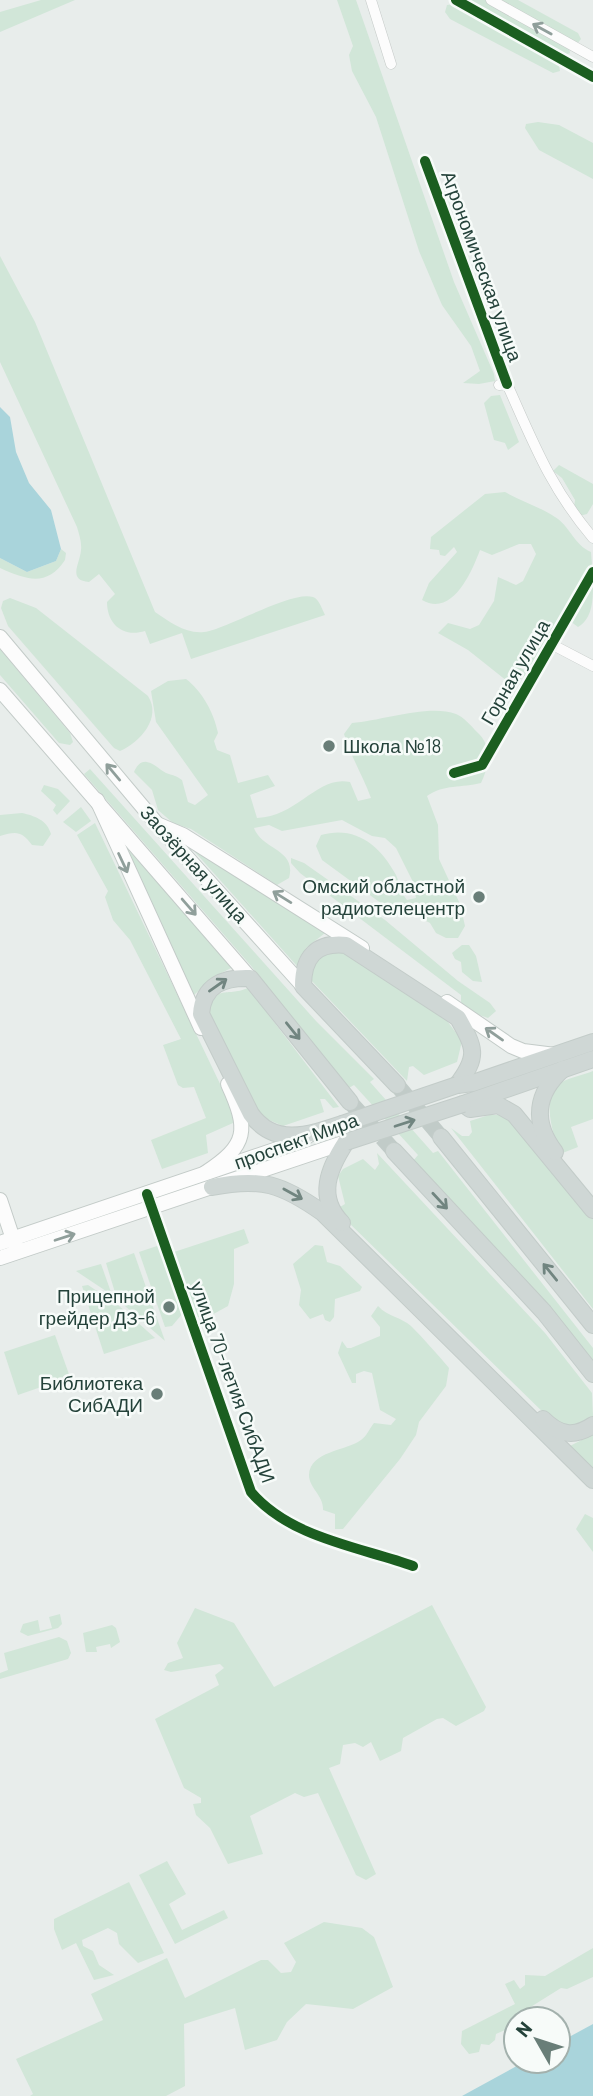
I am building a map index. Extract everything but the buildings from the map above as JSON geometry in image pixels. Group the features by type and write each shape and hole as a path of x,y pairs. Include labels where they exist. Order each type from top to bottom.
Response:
{"main road":[{"name":"Заозёрная улица","path":"0,637 157,824 303,986 397,1084"},
{"name":"Заозёрная улица","path":"0,690 250,978 350,1102"},
{"path":"97,800 242,1118 240,1144 208,1180"},
{"path":"157,824 183,835 511,1046 560,1062 542,1094 541,1123 551,1147 593,1200"},
{"path":"303,986 305,963 315,950 330,943 346,945 458,1018 469,1034 474,1055 470,1068 457,1085"},
{"path":"250,978 229,978 214,985 202,999 201,1014 256,1121 276,1135 308,1136"},
{"name":"проспект Мира","path":"208,1180 346,1142 463,1104 560,1062 593,1042"},
{"name":"проспект Мира","path":"0,1258 10,1245 150,1201 208,1180 308,1136 457,1085 560,1062 593,1059"},
{"path":"463,1104 470,1109 498,1105 514,1114 593,1210"},
{"path":"441,1137 593,1325"},
{"path":"346,1142 327,1177 328,1198 337,1219 551,1427 576,1434 593,1425"},
{"path":"394,1151 544,1312 593,1374"},
{"path":"208,1180 267,1183 292,1192 323,1213 593,1480"},
{"path":"0,1200 10,1245"}],"street":[{"path":"371,0 391,64"},
{"path":"456,0 593,77"},
{"path":"491,0 593,57"},
{"name":"Агрономическая улица","path":"425,161 503,385 541,464 577,521 593,538"},
{"name":"Горная улица","path":"454,774 482,765 593,572"},
{"path":"551,644 593,666"},
{"name":"улица 70-летия СибАДИ","path":"150,1201 251,1492 274,1513 302,1528 363,1551 414,1566"}],"green space":[{"path":"41,0 75,0 0,32 0,12"},
{"path":"337,0 356,0 454,282 495,381 463,383 480,371 471,346 442,305 419,251 376,117 352,71 349,55 353,46"},
{"path":"465,0 485,0 569,47 570,53 564,55"},
{"path":"497,0 518,0 578,33 581,39 577,44"},
{"path":"454,4 558,61 560,71 553,73 450,19 445,12 447,5"},
{"path":"538,122 559,125 593,143 593,179 539,150 525,128 526,124"},
{"path":"0,256 35,322 155,612 178,627 197,632 214,629 275,604 303,596 315,598 325,615 191,659 182,633 150,644 145,631 130,633 113,623 107,602 115,594 99,574 89,582 78,578 76,570 81,547 77,527 0,362"},
{"path":"500,395 519,442 508,450 505,443 494,440 484,403 491,396"},
{"path":"559,465 593,484 593,504 587,514 579,516 574,507 575,500 562,478 553,471"},
{"path":"505,492 560,521 580,545 591,552 592,565 532,664 519,662 517,666 524,670 526,675 517,682 507,681 468,650 438,633 448,623 470,629 479,625 494,601 498,577 516,585 523,581 536,554 531,544 519,544 492,555 480,550 466,581 451,598 433,604 422,600 429,583 457,552 454,547 445,556 440,555 439,550 430,549 431,537 485,494"},
{"path":"61,549 66,553 65,560 58,569 44,578 19,576 0,568 0,558 27,572 56,561"},
{"path":"593,582 587,619 578,627 570,621"},
{"path":"10,598 36,608 148,696 152,704 151,721 135,742 120,751 114,748 8,626 1,608 3,601"},
{"path":"0,649 70,733 73,742 70,745 59,743 0,675"},
{"path":"186,679 202,696 214,718 218,733 214,741 217,750 230,755 238,783 268,775 275,786 250,795 257,818 285,811 327,784 338,781 350,782 358,801 371,798 344,734 352,723 432,711 445,711 462,717 485,743 488,756 481,783 447,788 427,796 438,825 439,859 460,904 465,926 458,938 446,938 436,933 430,923 410,913 393,912 322,860 316,846 321,835 333,833 355,835 365,840 390,864 407,900 416,898 413,882 396,848 385,838 372,836 342,820 282,831 269,825 254,828 264,841 288,861 289,878 277,885 191,829 173,823 158,810 152,790 134,772 141,763 149,762 182,780 188,802 195,805 208,795 156,722 151,691 168,681"},
{"path":"90,769 316,1021 374,1079 370,1082 433,1153 438,1151 593,1348 593,1362 550,1310 413,1161 418,1155 354,1085 347,1089 252,967 84,774"},
{"path":"44,785 58,789 70,801 57,815 53,810 56,805 41,791"},
{"path":"81,807 91,821 76,832 63,822"},
{"path":"22,813 40,819 47,825 51,834 43,846 32,845 18,833 0,836 0,815"},
{"path":"95,823 234,1113 233,1123 206,1135 208,1153 162,1169 151,1140 206,1118 194,1087 183,1088 178,1085 163,1045 181,1039 130,940 113,920 105,897 108,891 77,835"},
{"path":"121,842 233,967 212,978 193,996"},
{"path":"194,851 207,856 325,933 306,948 297,966"},
{"path":"291,858 304,863 385,920 458,981 490,1003 496,1011 488,1018 471,1012 461,1002 461,995 300,873 291,863"},
{"path":"462,945 469,945 476,956 482,982 473,981 462,972 461,962 455,959 452,953"},
{"path":"336,947 442,1014 462,1041 457,1062 424,1075 413,1066 409,1067 407,1081 310,979 315,963"},
{"path":"248,988 339,1107 333,1108 325,1099 320,1099 324,1112 283,1126 262,1117 207,1014 219,994"},
{"path":"593,1071 593,1119 571,1127 578,1147 560,1154 550,1116 551,1096 562,1082"},
{"path":"489,1115 503,1115 532,1142 593,1218 593,1309 451,1128 462,1136 469,1136 472,1132 470,1121"},
{"path":"377,1153 545,1333 592,1393 593,1416 583,1423 573,1425 551,1420 347,1221 340,1207 345,1204 338,1176 343,1169 363,1159 375,1170 379,1164"},
{"path":"244,1229 249,1243 234,1249 234,1284 228,1306 208,1317 197,1317 174,1252"},
{"path":"160,1245 183,1313 172,1326 165,1327 139,1252"},
{"path":"315,1245 323,1246 327,1262 340,1266 362,1287 360,1291 335,1299 334,1317 330,1322 325,1320 323,1314 310,1319 299,1305 301,1290 293,1264"},
{"path":"134,1253 165,1341 117,1299 106,1263"},
{"path":"101,1264 112,1295 76,1271"},
{"path":"88,1285 118,1305 155,1338 104,1354 82,1286"},
{"path":"378,1306 411,1326 449,1368 446,1386 419,1422 416,1435 400,1459 343,1529 335,1529 335,1514 323,1510 321,1500 311,1484 311,1467 322,1456 361,1440 374,1423 391,1425 396,1419 380,1410 372,1373 364,1371 356,1374 356,1383 352,1383 338,1353 342,1341 347,1348 351,1348 380,1336 380,1327 371,1316"},
{"path":"55,1335 70,1377 18,1395 4,1352"},
{"path":"593,1434 593,1468 570,1446"},
{"path":"585,1514 593,1518 593,1552 576,1529"},
{"path":"432,1605 486,1707 484,1711 456,1726 443,1718 437,1719 403,1738 401,1751 380,1761 371,1742 363,1747 355,1743 343,1745 340,1764 329,1768 376,1874 366,1880 356,1875 318,1793 304,1797 295,1793 250,1816 263,1854 228,1864 210,1828 196,1815 193,1804 201,1803 201,1798 184,1788 155,1719 219,1685 215,1675 224,1668 220,1664 171,1672 164,1670 168,1663 183,1658 177,1643 195,1608 234,1623 274,1687"},
{"path":"60,1614 62,1624 58,1628 28,1636 20,1632 23,1624 38,1620 40,1631 52,1628 49,1617"},
{"path":"112,1625 116,1628 120,1642 111,1648 110,1644 96,1647 97,1652 86,1652 83,1633"},
{"path":"59,1637 67,1641 71,1653 68,1659 0,1679 0,1673 8,1670 4,1653"},
{"path":"167,1861 186,1894 169,1904 182,1930 224,1910 228,1918 175,1944 139,1875"},
{"path":"129,1882 164,1953 138,1963 119,1944 117,1933 108,1928 82,1940 83,1946 93,1951 99,1965 114,1975 94,1980 76,1943 62,1950 54,1929 54,1919"},
{"path":"324,1922 362,1928 374,1937 393,1987 353,2009 306,2004 287,2022 277,2040 245,2050 235,2008 184,2024 185,2086 166,2096 30,2096 33,2094 16,2059 103,2020 91,1994 167,1958 185,1998 261,1960 268,1960 281,1973 291,1972 296,1962 284,1943"},
{"path":"593,1948 593,1977 567,1989 561,1988 534,2005 513,2005 515,2004 505,1984 514,1980 520,1989 525,1985 525,1975 545,1976"},
{"path":"502,2011 502,2031 496,2034 495,2040 489,2045 481,2044 479,2052 469,2054 461,2044 462,2031"}],"water":[{"path":"0,407 10,417 16,452 29,483 51,510 61,549 56,561 27,572 0,558"},
{"path":"593,2024 593,2096 462,2096 502,2074 572,2075 572,2035"}],"tunnel":[{"path":"397,1085 441,1137"},
{"path":"350,1102 394,1151"}],"cycle path":[{"path":"456,0 593,77"},
{"path":"425,161 507,384"},
{"path":"454,773 482,765 593,572"},
{"path":"147,1194 251,1492 267,1508 305,1531 413,1566"}],"place":[{"name":"Школа №18","path":"329,746"},
{"name":"Омский областной радиотелецентр","path":"479,897"},
{"name":"Прицепной грейдер ДЗ-6","path":"169,1307"},
{"name":"Библиотека СибАДИ","path":"157,1394"}]}
